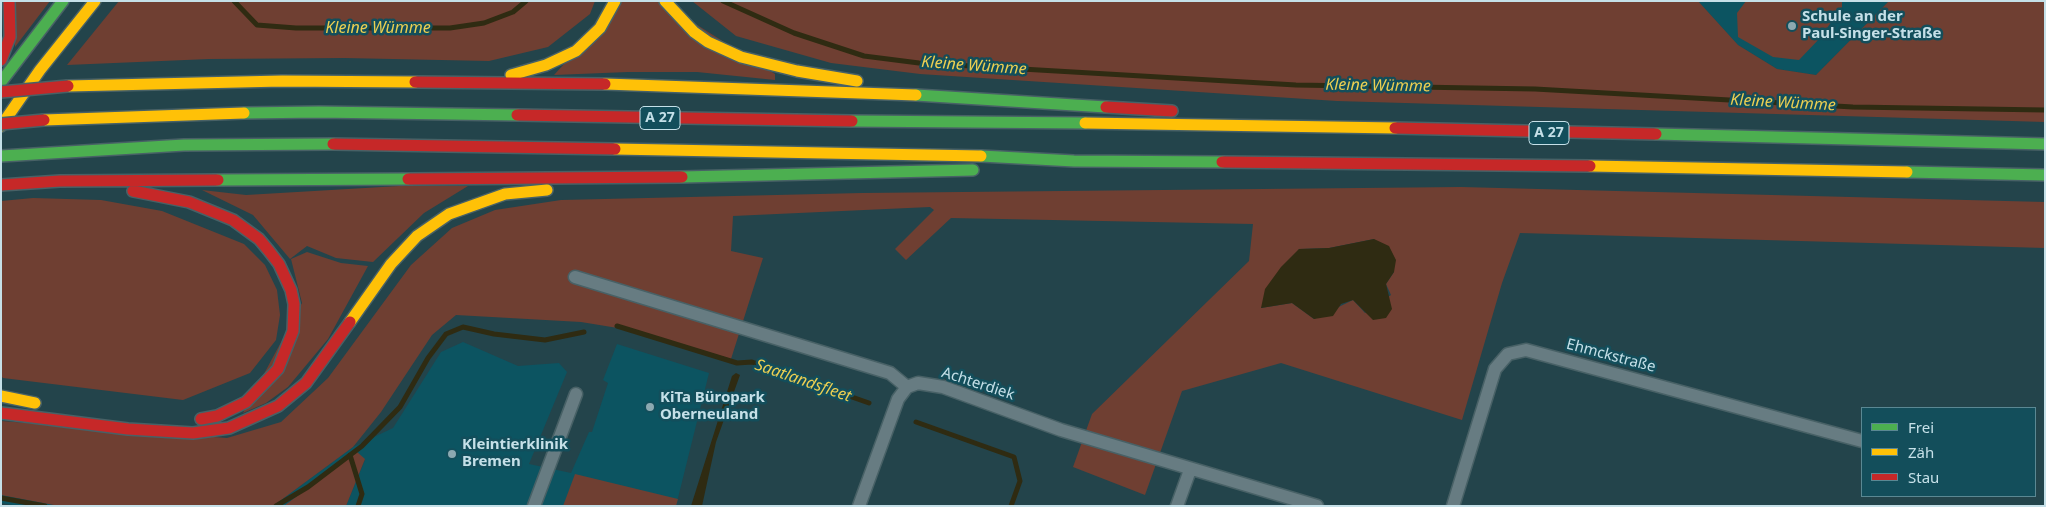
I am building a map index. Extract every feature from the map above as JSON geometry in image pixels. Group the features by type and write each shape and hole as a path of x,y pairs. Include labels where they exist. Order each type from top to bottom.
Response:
{"main road":[{"path":"1,60 10,31 9,1"},
{"path":"1,82 63,1"},
{"path":"1,125 40,70 95,1"},
{"path":"482,82 546,66 576,51 600,28 615,1"},
{"path":"665,1 694,32 708,42 741,57 797,71 947,96"},
{"path":"1,92 68,86 282,81 590,83 947,96 1169,110 1276,125"},
{"name":"A 27","path":"1,125 44,120 159,115 319,112 932,122 1276,125 2045,144"},
{"name":"A 27","path":"1,156 184,145 311,144 921,154 1074,161 1697,167 2045,175"},
{"path":"1,185 60,181 664,177 987,169 1074,161"},
{"path":"1,412 128,429 193,433 229,428 246,422 278,406 306,383 391,264 417,236 449,214 486,199 505,194 664,177"},
{"path":"60,181 154,194 189,202 219,212 258,239 279,264 286,277 294,304 293,331 284,357 270,380 246,402 232,410 201,419 169,420"},
{"path":"1,396 47,404"}],"street":[{"path":"575,276 890,373 907,387 898,399 859,506"},
{"name":"Ehmckstraße","path":"1453,506 1495,369 1508,354 1526,350 1861,441"},
{"name":"Achterdiek","path":"907,387 918,383 943,387 1061,430 1190,470 1317,506"},
{"path":"534,506 576,394"},
{"path":"1177,506 1190,470"}],"shaded area":[{"path":"15,1 50,1 15,47"},
{"path":"119,1 595,1 590,14 548,47 489,61 344,58 209,59 67,65"},
{"path":"621,1 659,1 775,74 775,80 697,72 554,75"},
{"path":"692,1 1698,1 1738,45 1777,69 1816,75 1889,1 2045,1 2045,122 1337,101 920,74 831,63 736,36"},
{"name":"Schule an der Paul-Singer-Straße","path":"1698,1 1889,1 1816,75 1777,69 1738,45"},
{"path":"1746,1 1842,1 1842,7 1820,38 1799,60 1773,57 1738,37 1737,13"},
{"path":"399,186 468,186 424,213 373,262 336,258 307,246 290,259 253,215 202,190 246,195"},
{"path":"1461,187 2045,202 2045,248 1520,233 1502,283 1462,420 1281,363 1182,391 1145,495 1073,467 1092,414 1249,261 1253,224 951,218 906,260 895,249 934,210 930,207 733,216 731,251 763,258 731,359 636,331 581,322 456,315 432,335 381,412 353,447 273,506 59,506 1,495 1,421 227,438 281,422 328,378 411,265 452,228 495,210 561,200 862,193","holes":["1374,239 1394,272 1386,284 1391,295 1365,313 1353,300 1314,319 1292,303 1261,308 1299,249 1329,248"]},
{"path":"33,198 101,200 162,211 244,244 265,265 277,290 280,315 276,340 250,373 183,400 3,378 1,376 1,201"},
{"path":"1374,239 1389,246 1396,260 1394,272 1386,284 1392,309 1386,318 1373,320 1353,300 1341,304 1333,316 1314,319 1292,303 1261,308 1265,289 1281,267 1299,249 1329,248"},
{"path":"307,252 341,263 368,266 328,339 288,387 266,403 243,413 302,303 291,259"},
{"path":"463,342 518,366 559,363 567,372 529,464 571,473 589,432 592,432 608,383 603,380 617,344 709,373 676,506 346,506 365,460 356,451 284,506 273,506 353,447 393,428 441,352"},
{"path":"736,373 740,375 716,442 702,506 691,506 732,376"},
{"path":"356,451 365,459 346,506 284,506"},
{"path":"575,474 678,499 676,506 563,506"},
{"path":"1,495 59,506 17,506 1,503"}],"waterway":[{"name":"Kleine Wümme","path":"234,1 257,25 296,28 450,28 484,23 513,12 526,1"},
{"name":"Kleine Wümme","path":"723,1 794,33 864,56 919,63 1296,85 1535,89 1853,107 2045,110"},
{"name":"Saatlandsfleet","path":"617,326 737,363 752,362 869,403"},
{"name":"Saatlandsfleet","path":"276,506 308,487 362,446 400,407 428,358 446,334 463,327 494,334 545,340 584,332"},
{"name":"Saatlandsfleet","path":"916,422 1014,457 1020,481 1011,506"},
{"path":"350,455 362,494 358,506"},
{"name":"Saatlandsfleet","path":"1,498 45,506"}],"traffic: fast":[{"path":"1,82 63,1"},
{"path":"916,95 1106,107"},
{"path":"244,113 319,112 517,115"},
{"path":"852,121 1085,123"},
{"path":"1656,134 2045,144"},
{"path":"1,156 184,145 333,144"},
{"path":"981,156 1074,161 1222,162"},
{"path":"682,177 973,170"},
{"path":"1907,172 2045,175"},
{"path":"218,180 408,179"}],"traffic: slow":[{"path":"1,126 40,70 95,1"},
{"path":"511,75 546,65 576,51 600,28 615,1"},
{"path":"665,1 694,32 708,42 741,57 797,71 857,81"},
{"path":"68,86 282,81 415,82"},
{"path":"605,84 916,95"},
{"path":"44,120 244,113"},
{"path":"1085,123 1395,128"},
{"path":"615,149 981,156"},
{"path":"1590,166 1907,172"},
{"path":"350,322 391,264 417,236 449,214 505,194 547,190"},
{"path":"1,396 35,403"}],"traffic: jam":[{"path":"1,60 10,37 9,1"},
{"path":"415,82 605,84"},
{"path":"1,92 68,86"},
{"path":"1106,107 1172,111"},
{"path":"517,115 852,121"},
{"path":"1,124 44,120"},
{"path":"1395,128 1656,134"},
{"path":"333,144 615,149"},
{"path":"1222,162 1590,166"},
{"path":"408,179 682,177"},
{"path":"1,185 60,181 218,180"},
{"path":"133,191 189,202 233,220 259,239 269,251 279,264 291,290 294,304 293,331 278,369 246,402 217,416 201,419"},
{"path":"1,413 128,429 193,433 229,428 278,406 306,383 350,322"}],"place":[{"name":"Schule an der Paul-Singer-Straße","path":"1792,26"},
{"name":"KiTa Büropark Oberneuland","path":"650,407"},
{"name":"Kleintierklinik Bremen","path":"452,454"}]}
